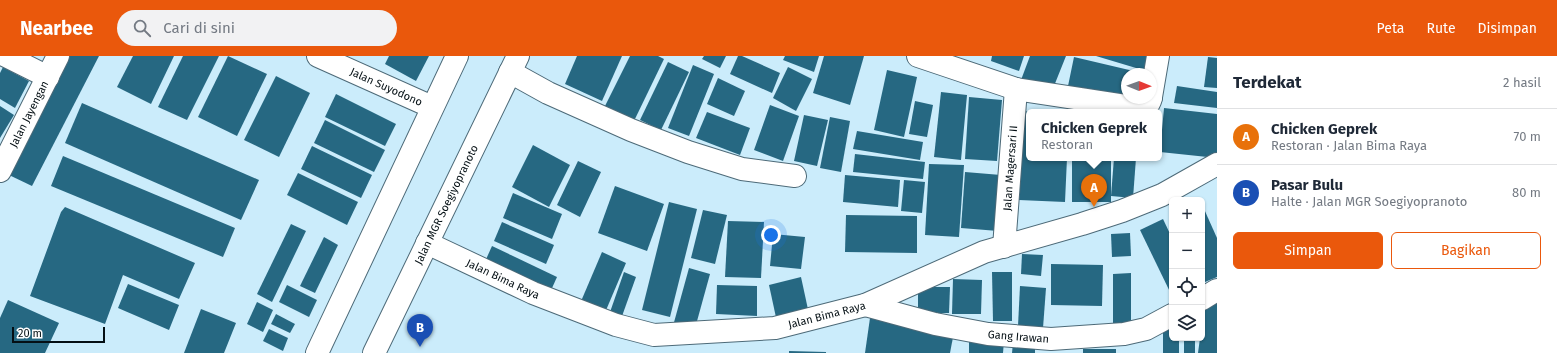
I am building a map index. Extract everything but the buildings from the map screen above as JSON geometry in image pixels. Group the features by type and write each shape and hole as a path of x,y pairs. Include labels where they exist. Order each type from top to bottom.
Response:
{"main road":[{"path":"6,56 48,77"},
{"name":"Jalan Jayengan","path":"0,171 58,56"},
{"path":"317,353 457,56"},
{"path":"918,56 1016,89 1140,108 1145,104"},
{"path":"1156,68 1158,56"},
{"name":"Jalan Suyodono","path":"321,57 432,107"},
{"path":"514,64 562,99 631,130 688,152 742,169 795,176"},
{"name":"Jalan MGR Soegiyopranoto","path":"374,353 514,64"},
{"name":"Jalan Magersari II","path":"1004,247 1016,89"},
{"name":"Jalan Bima Raya","path":"427,243 533,293 616,324 654,335 775,328 865,305 984,252 1122,211 1162,195 1217,164"},
{"path":"1205,297 1217,290"},
{"name":"Gang Irawan","path":"865,305 935,324 965,330 988,334 1052,339 1124,334 1146,329 1169,317"}],"place":[{"name":"Chicken Geprek","path":"1094,207"},
{"name":"Pasar Bulu","path":"420,347"}]}
